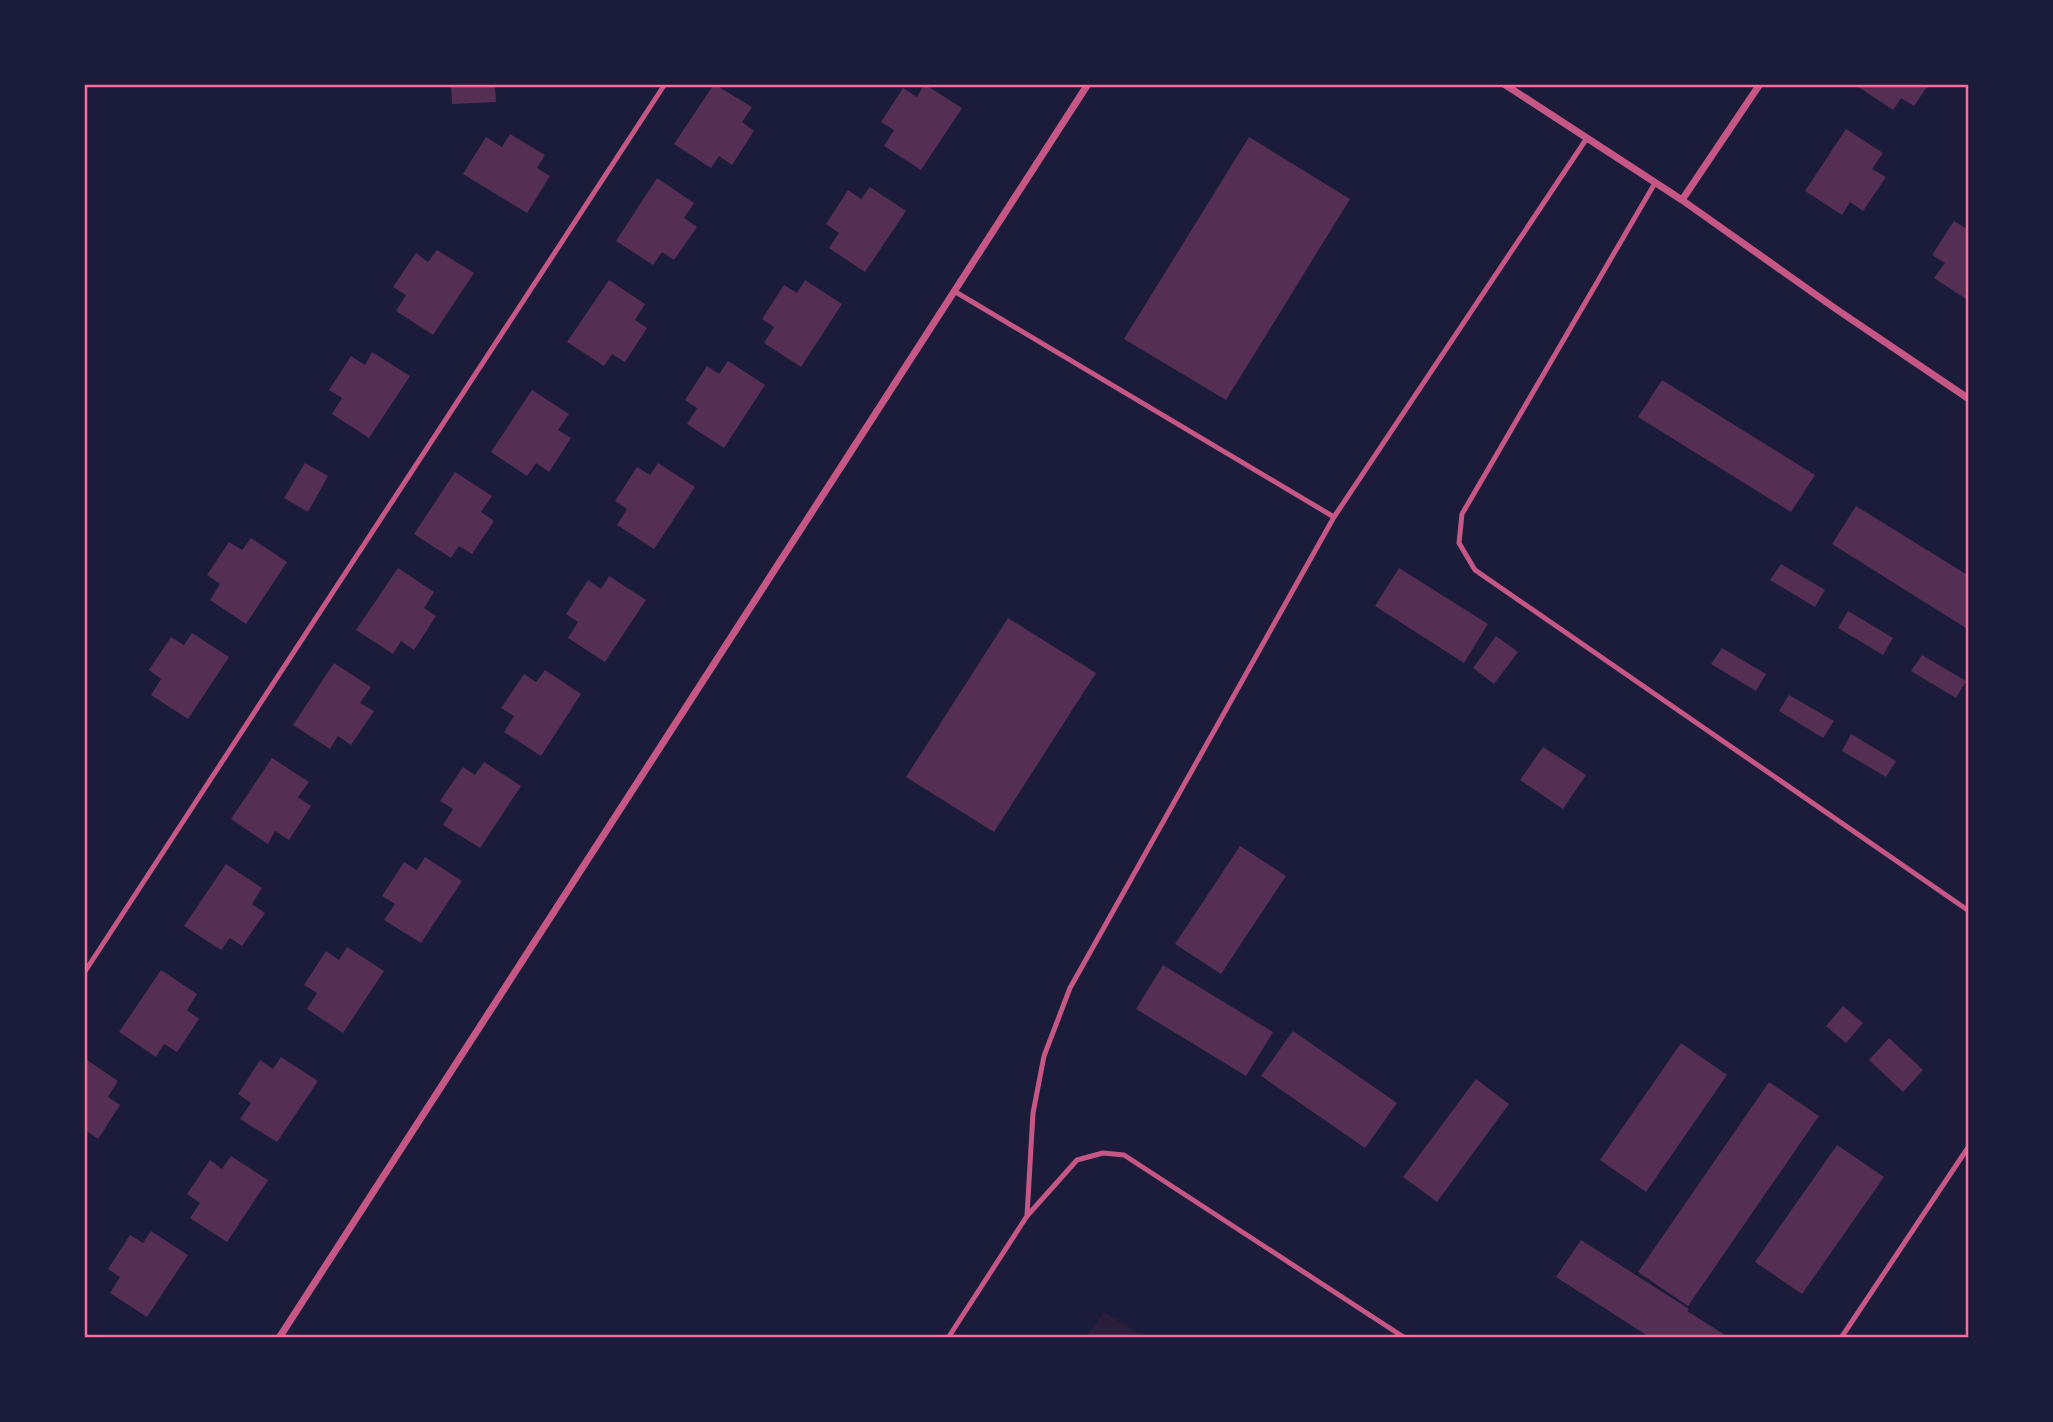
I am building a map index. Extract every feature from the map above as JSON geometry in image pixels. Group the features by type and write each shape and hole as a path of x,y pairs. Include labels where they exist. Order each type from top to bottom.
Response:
{"street":[{"path":"279,1338 1088,84"},
{"path":"1504,84 1682,200 1969,399"},
{"path":"1682,200 1760,84"}],"lane":[{"path":"84,972 665,84"},
{"path":"1027,1216 1033,1113 1044,1056 1070,988 1334,517 1587,138"},
{"path":"1655,183 1462,514 1460,543 1475,570 1969,911"},
{"path":"954,291 1334,517"},
{"path":"1841,1338 1969,1146"},
{"path":"948,1338 1027,1216 1077,1160 1103,1153 1124,1155 1405,1338"}],"shaded area":[{"path":"1104,1312 1146,1338 1086,1338"}],"building":[{"path":"451,84 504,86 495,87 496,102 452,104"},
{"path":"714,84 752,107 742,122 754,131 732,165 719,156 711,168 674,144"},
{"path":"924,84 962,108 921,170 884,146 894,130 881,122 903,88 917,97"},
{"path":"1929,84 1914,106 1901,98 1893,110 1857,86"},
{"path":"1846,129 1883,153 1872,169 1886,177 1863,211 1850,202 1842,215 1805,191"},
{"path":"510,134 545,155 537,168 550,176 527,213 463,174 486,137 502,147"},
{"path":"1249,137 1350,199 1226,400 1124,339"},
{"path":"657,178 694,203 684,218 697,227 674,260 662,252 653,265 616,241"},
{"path":"870,187 906,211 865,272 829,248 839,233 826,224 848,190 861,199"},
{"path":"1954,221 1967,229 1969,226 1969,301 1934,278 1945,263 1932,255"},
{"path":"437,250 474,273 433,335 396,311 406,295 393,287 416,253 428,262"},
{"path":"609,280 645,304 635,320 647,328 625,362 612,354 604,366 567,342"},
{"path":"805,280 842,304 801,367 764,343 774,327 762,319 784,285 797,293"},
{"path":"372,352 410,376 369,438 332,414 342,398 329,390 351,356 365,365"},
{"path":"728,361 765,385 724,448 687,424 697,408 685,400 707,366 719,374"},
{"path":"1662,380 1815,475 1791,512 1638,417"},
{"path":"532,390 569,414 558,430 571,438 549,472 536,463 527,476 491,452"},
{"path":"305,463 328,476 308,512 284,498"},
{"path":"658,463 695,487 654,549 617,525 627,509 615,501 637,467 650,475"},
{"path":"455,472 492,496 481,512 494,521 472,554 459,546 451,558 414,534"},
{"path":"1856,506 1969,576 1969,630 1832,544"},
{"path":"251,538 287,562 246,624 210,600 220,584 207,575 229,542 242,550"},
{"path":"1781,564 1825,590 1815,607 1770,580"},
{"path":"398,568 434,592 424,608 436,616 414,650 401,641 393,654 356,630"},
{"path":"1399,568 1488,624 1464,663 1375,606"},
{"path":"609,576 646,600 605,662 568,638 578,622 566,614 588,580 601,589"},
{"path":"1848,611 1893,638 1883,655 1838,628"},
{"path":"1008,618 1096,673 994,832 906,777"},
{"path":"192,633 229,657 188,719 151,695 161,679 149,670 171,637 184,645"},
{"path":"1496,636 1518,652 1494,684 1473,668"},
{"path":"1722,648 1766,674 1756,691 1711,664"},
{"path":"1922,655 1966,681 1956,698 1911,671"},
{"path":"334,663 371,687 360,703 374,711 351,745 338,736 330,749 293,725"},
{"path":"545,670 581,694 541,756 504,732 514,716 501,708 524,674 536,682"},
{"path":"1789,695 1834,721 1823,738 1779,711"},
{"path":"1851,734 1896,761 1886,777 1842,751"},
{"path":"1543,747 1586,775 1563,809 1520,780"},
{"path":"272,758 309,782 298,797 311,806 289,840 275,831 268,844 231,819"},
{"path":"484,762 521,786 480,848 443,825 453,809 440,801 463,767 475,775"},
{"path":"1240,846 1286,876 1221,974 1175,944"},
{"path":"425,857 462,881 421,943 384,920 395,904 382,896 404,862 417,870"},
{"path":"226,864 262,888 252,904 265,913 242,946 230,938 221,950 184,926"},
{"path":"347,947 384,971 343,1033 307,1009 317,993 304,985 326,951 339,960"},
{"path":"1163,965 1273,1032 1246,1076 1136,1009"},
{"path":"161,970 197,994 187,1010 199,1019 177,1052 164,1044 156,1057 119,1032"},
{"path":"1843,1006 1863,1023 1846,1043 1826,1026"},
{"path":"1293,1031 1397,1103 1365,1148 1261,1076"},
{"path":"1889,1038 1923,1070 1903,1092 1869,1060"},
{"path":"1681,1043 1727,1075 1646,1192 1600,1160"},
{"path":"281,1057 318,1081 277,1142 240,1119 251,1103 238,1094 260,1060 273,1069"},
{"path":"84,1058 118,1081 108,1097 120,1105 98,1139 84,1129"},
{"path":"1476,1079 1509,1104 1437,1202 1403,1177"},
{"path":"1769,1082 1819,1116 1688,1306 1638,1272"},
{"path":"1837,1145 1884,1177 1802,1294 1755,1262"},
{"path":"231,1156 268,1180 227,1242 190,1218 200,1203 187,1194 210,1160 222,1169"},
{"path":"151,1231 188,1255 147,1317 110,1293 120,1277 108,1269 130,1235 143,1243"},
{"path":"1581,1240 1730,1338 1651,1338 1556,1277"}]}
